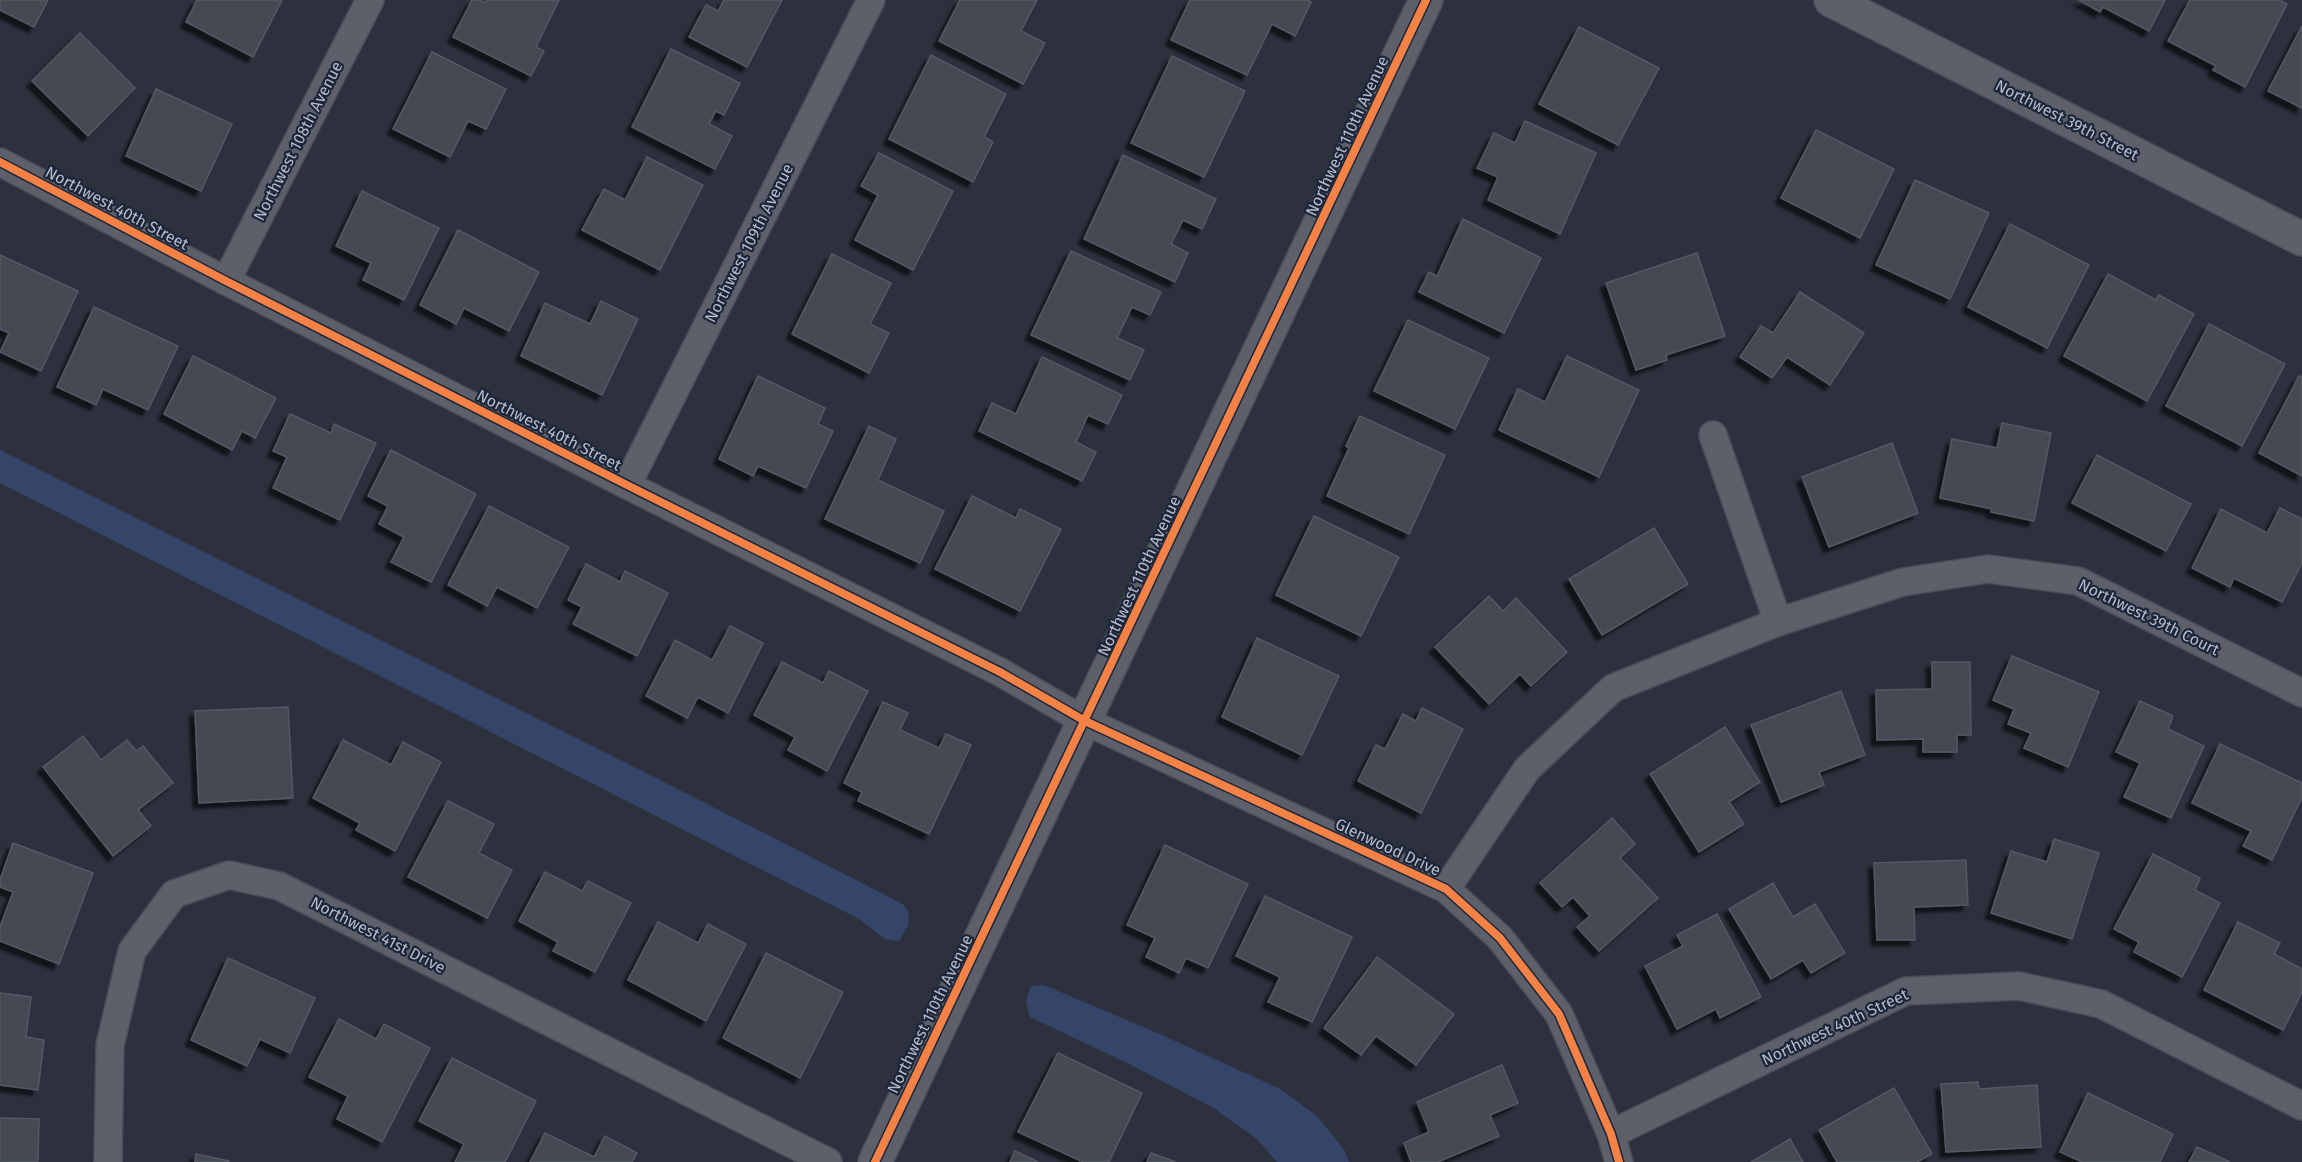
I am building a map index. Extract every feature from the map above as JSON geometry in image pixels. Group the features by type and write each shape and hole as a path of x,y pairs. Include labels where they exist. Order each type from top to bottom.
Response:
{"street":[{"name":"Northwest 108th Avenue","path":"226,281 370,0"},
{"name":"Northwest 109th Avenue","path":"627,485 871,0"},
{"name":"Northwest 110th Avenue","path":"874,1162 1426,0"},
{"name":"Northwest 39th Street","path":"1831,0 2302,239"},
{"name":"Northwest 40th Street","path":"0,162 226,281 1000,672 1085,721"},
{"path":"1713,435 1778,622"},
{"name":"Northwest 39th Court","path":"1446,889 1527,769 1613,688 1778,622 1903,582 1988,569 2078,581 2302,693"},
{"name":"Glenwood Drive","path":"1085,721 1446,889 1500,938 1559,1014 1611,1134 1619,1162"},
{"name":"Northwest 41st Drive","path":"108,1162 110,1045 132,951 174,894 229,875 279,886 828,1162"},
{"name":"Northwest 40th Street","path":"1611,1134 1906,991 2019,986 2102,1004 2302,1106"}],"water":[{"path":"0,450 903,904 909,913 908,926 899,941 885,939 859,919 0,483"},
{"path":"1044,985 1162,1035 1280,1089 1317,1116 1345,1151 1349,1162 1277,1162 1257,1139 1212,1107 1030,1017 1026,1001 1031,986"}],"building":[{"path":"0,0 48,0 34,27 0,10"},
{"path":"197,0 282,0 253,57 186,22"},
{"path":"472,0 485,3 487,0 559,0 536,47 544,51 531,76 453,37"},
{"path":"724,0 782,0 747,67 689,37 706,5 718,11"},
{"path":"960,0 1037,0 1021,31 1045,43 1023,84 939,41"},
{"path":"1190,0 1307,0 1311,2 1295,36 1272,24 1247,75 1171,40"},
{"path":"2079,0 2165,0 2149,31 2103,7 2100,12"},
{"path":"2190,0 2279,0 2287,4 2245,87 2213,70 2216,66 2168,41"},
{"path":"2302,26 2302,108 2268,91"},
{"path":"1579,27 1659,68 1618,145 1539,104"},
{"path":"80,33 135,88 88,136 32,81"},
{"path":"671,49 740,83 724,115 716,111 709,124 732,136 715,169 632,127"},
{"path":"432,52 506,89 486,129 468,121 450,157 393,129"},
{"path":"931,55 1006,94 984,137 993,142 973,182 889,139"},
{"path":"1172,56 1245,91 1204,177 1131,143"},
{"path":"156,89 232,124 201,191 126,156"},
{"path":"1525,121 1596,153 1560,234 1488,200 1498,177 1477,168 1494,133 1515,143"},
{"path":"1816,130 1894,169 1860,238 1781,198"},
{"path":"879,153 953,191 913,270 855,240 878,195 861,186"},
{"path":"1123,155 1216,199 1202,229 1183,220 1171,244 1188,253 1175,282 1084,239"},
{"path":"647,157 703,185 660,270 582,230 604,189 625,200"},
{"path":"1915,180 1989,213 1950,299 1876,265"},
{"path":"362,191 439,228 404,300 363,280 371,263 336,246"},
{"path":"1463,219 1541,258 1504,333 1419,292 1429,272 1437,276"},
{"path":"2010,224 2089,265 2047,348 1968,307"},
{"path":"458,230 539,272 509,331 464,308 456,324 420,305"},
{"path":"1071,251 1161,292 1150,315 1132,307 1117,338 1144,350 1130,380 1031,335"},
{"path":"1697,253 1725,336 1666,355 1667,360 1636,370 1606,283"},
{"path":"832,254 891,283 870,324 889,333 869,373 792,334"},
{"path":"0,255 78,291 41,371 0,352 9,333 0,329"},
{"path":"2108,274 2156,300 2159,295 2194,314 2147,401 2064,356"},
{"path":"1800,292 1864,333 1830,385 1787,357 1772,378 1740,357 1761,326 1773,333"},
{"path":"601,301 638,319 602,395 521,356 545,303 590,324"},
{"path":"94,307 178,346 148,410 103,389 96,405 57,387"},
{"path":"1408,320 1489,358 1455,429 1374,391"},
{"path":"2209,324 2285,364 2242,446 2166,406"},
{"path":"193,356 276,398 255,438 242,431 232,450 164,414"},
{"path":"1567,356 1639,390 1599,477 1499,430 1518,389 1545,402"},
{"path":"1042,357 1122,395 1108,424 1088,415 1076,442 1096,452 1082,481 979,431 992,403 1016,414"},
{"path":"758,376 825,408 818,424 833,431 806,488 758,466 753,476 719,459"},
{"path":"2299,376 2302,377 2302,476 2259,453"},
{"path":"290,414 331,433 334,424 376,443 340,520 273,488 287,457 273,451"},
{"path":"1360,416 1445,455 1409,534 1327,496 1349,448 1346,446"},
{"path":"2002,423 2051,433 2034,521 1940,498 1952,439 1997,448"},
{"path":"869,426 896,439 878,480 944,511 920,563 825,519"},
{"path":"1892,443 1918,513 1829,547 1802,477"},
{"path":"391,450 476,494 431,582 391,562 404,537 379,524 388,506 368,496"},
{"path":"2097,455 2191,504 2166,551 2072,503"},
{"path":"972,496 1016,518 1020,509 1061,529 1020,611 935,569"},
{"path":"489,506 569,547 537,608 497,587 487,606 448,585"},
{"path":"2280,508 2302,519 2302,563 2282,602 2234,578 2230,587 2192,568 2221,509 2267,533"},
{"path":"1314,516 1399,557 1361,636 1276,595"},
{"path":"1654,528 1688,584 1602,635 1569,579"},
{"path":"586,564 620,582 625,571 668,593 637,656 573,624 582,607 568,600"},
{"path":"1489,596 1503,611 1516,598 1567,652 1531,686 1520,674 1489,704 1435,647"},
{"path":"730,626 763,643 728,713 698,697 687,718 646,696 675,640 712,660"},
{"path":"1257,638 1339,676 1302,755 1222,717"},
{"path":"2012,656 2099,692 2068,767 2024,748 2031,733 2008,724 2014,709 1993,700"},
{"path":"782,662 823,683 829,671 868,691 827,771 788,750 795,737 754,715"},
{"path":"1932,662 1970,662 1971,735 1957,735 1957,752 1923,752 1923,739 1877,740 1876,690 1932,689"},
{"path":"1841,691 1865,755 1819,772 1824,785 1781,802 1751,725"},
{"path":"2140,701 2173,716 2168,729 2204,746 2171,818 2124,797 2140,763 2116,752"},
{"path":"883,702 908,713 900,730 939,748 946,734 971,745 929,834 858,801 862,792 844,783"},
{"path":"288,707 293,798 199,803 195,711"},
{"path":"1422,708 1463,729 1421,813 1358,781 1376,745 1385,749 1403,714 1416,721"},
{"path":"1725,727 1760,782 1729,802 1744,824 1699,852 1650,774"},
{"path":"83,736 101,760 127,740 136,751 143,746 173,783 138,810 151,826 113,856 43,767"},
{"path":"343,740 391,765 403,742 441,762 395,851 356,830 360,823 313,798"},
{"path":"2220,744 2302,783 2302,797 2272,860 2243,846 2251,831 2192,803"},
{"path":"448,801 494,824 479,853 512,870 487,918 408,877"},
{"path":"1612,818 1635,844 1620,858 1658,898 1599,951 1577,927 1590,916 1573,897 1562,907 1540,883"},
{"path":"2054,839 2099,853 2072,939 1991,913 2011,851 2047,862"},
{"path":"13,843 93,873 59,964 0,941 0,927 13,892 0,887 0,880"},
{"path":"1165,845 1248,884 1208,968 1186,958 1179,973 1146,957 1155,938 1127,925"},
{"path":"2153,854 2200,878 2195,890 2220,903 2182,977 2134,952 2139,942 2114,929"},
{"path":"1966,860 1968,905 1914,907 1915,940 1877,940 1874,863"},
{"path":"545,872 582,891 588,881 631,903 595,972 553,951 558,942 519,921"},
{"path":"1773,883 1793,917 1815,904 1845,953 1811,973 1803,960 1771,979 1729,909"},
{"path":"1265,896 1352,937 1312,1022 1268,1002 1280,977 1236,956"},
{"path":"1717,914 1761,997 1720,1018 1716,1009 1677,1029 1645,966 1683,946 1677,935"},
{"path":"658,922 698,943 708,924 746,944 706,1021 628,980"},
{"path":"2238,922 2280,943 2274,954 2302,969 2302,992 2283,1030 2204,990"},
{"path":"766,953 843,992 800,1078 723,1038"},
{"path":"1377,957 1454,1014 1416,1065 1376,1036 1361,1055 1324,1028"},
{"path":"228,958 315,998 290,1053 260,1039 247,1066 191,1040"},
{"path":"0,993 31,997 26,1037 44,1040 38,1090 0,1085"},
{"path":"339,1019 376,1039 384,1024 430,1048 382,1142 337,1119 348,1096 309,1077"},
{"path":"1058,1053 1142,1093 1109,1162 1083,1162 1018,1132"},
{"path":"452,1058 536,1101 505,1162 455,1162 464,1144 419,1121"},
{"path":"1502,1065 1518,1103 1490,1115 1499,1136 1438,1162 1411,1162 1404,1143 1429,1132 1417,1102"},
{"path":"1978,1082 1979,1089 2037,1085 2041,1147 1946,1152 1941,1084"},
{"path":"1894,1088 1932,1154 1917,1162 1837,1162 1819,1130"},
{"path":"2088,1093 2173,1134 2160,1162 2082,1162 2060,1152"},
{"path":"0,1118 39,1119 38,1162 0,1162"},
{"path":"545,1133 594,1157 605,1136 637,1153 632,1162 530,1162"},
{"path":"1790,1139 1803,1162 1751,1162"},
{"path":"2197,1147 2230,1162 2189,1162"},
{"path":"1015,1151 1038,1162 1010,1162"},
{"path":"1151,1153 1176,1162 1147,1162"},
{"path":"196,1154 229,1161 195,1162"}],"cycle path":[{"path":"875,1162 1426,0"},
{"path":"0,162 226,281 1000,672 1085,721 1446,889 1500,938 1559,1014 1611,1134 1619,1162"}]}
